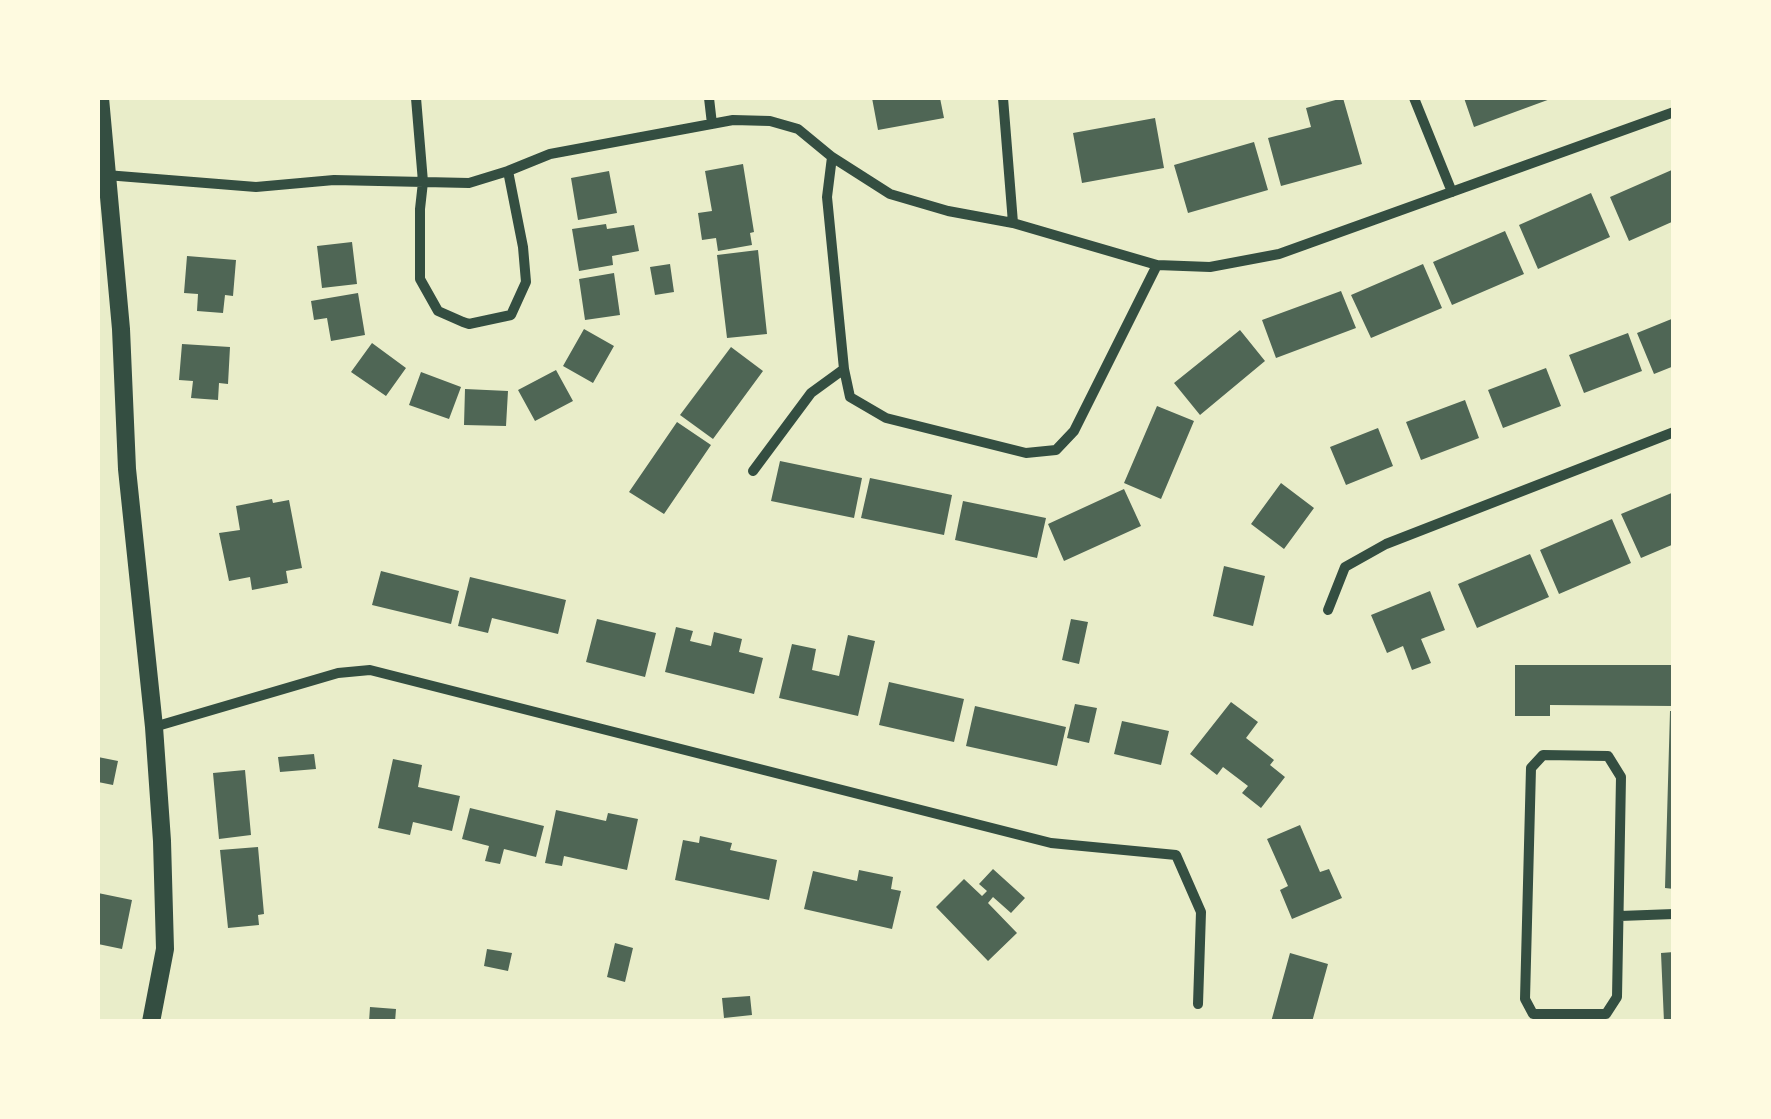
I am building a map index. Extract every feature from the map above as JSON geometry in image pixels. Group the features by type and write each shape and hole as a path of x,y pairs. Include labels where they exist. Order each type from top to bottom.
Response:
{"street":[{"path":"100,98 121,329 127,469 162,841 165,949 151,1022"},
{"path":"416,98 423,182 420,279 438,311 469,324 512,315 526,282 508,171"},
{"path":"709,98 712,124"},
{"path":"1002,98 1013,224"},
{"path":"1414,98 1452,192"},
{"path":"106,175 256,187 334,180 469,182 550,154 733,120 770,121 798,129 832,157 890,194 1157,265 1210,267 1279,254 1674,112"},
{"path":"832,157 828,197 844,369 850,398 886,418 1026,454 1056,450 1074,431 1157,265"},
{"path":"753,472 811,393 844,369"},
{"path":"1328,610 1345,567 1386,544 1674,432"},
{"path":"154,727 338,673 370,670 1051,843 1176,855 1201,912 1198,1004"},
{"path":"1544,755 1608,756 1621,777 1617,997 1606,1014 1530,1018 1525,998 1531,768 1544,755"},
{"path":"1620,916 1674,914"}],"building":[{"path":"872,98 940,98 944,118 878,130"},
{"path":"1343,98 1362,164 1281,186 1268,138 1311,127 1306,108"},
{"path":"1464,98 1553,98 1474,127"},
{"path":"1155,118 1164,168 1082,183 1073,133"},
{"path":"1254,142 1268,190 1188,213 1174,165"},
{"path":"743,164 754,232 750,233 752,245 718,251 716,238 702,240 698,213 712,211 705,171"},
{"path":"1674,169 1674,221 1629,241 1610,197"},
{"path":"609,171 617,213 578,220 571,178"},
{"path":"1591,193 1610,237 1538,269 1519,225"},
{"path":"606,224 607,229 634,225 639,251 612,256 613,265 579,271 572,229"},
{"path":"1505,231 1524,274 1452,305 1433,262"},
{"path":"352,242 357,284 322,288 317,246"},
{"path":"758,250 767,334 727,338 717,255"},
{"path":"187,256 236,260 233,296 225,295 223,313 197,311 198,294 184,293"},
{"path":"670,264 674,292 655,295 650,267"},
{"path":"1423,264 1442,308 1371,338 1351,295"},
{"path":"614,273 620,315 585,320 579,279"},
{"path":"1341,291 1356,328 1276,358 1262,320"},
{"path":"358,293 365,335 331,341 327,318 314,320 311,301"},
{"path":"1674,318 1674,366 1654,374 1637,333"},
{"path":"584,329 614,346 593,383 563,366"},
{"path":"1240,330 1265,361 1200,415 1174,383"},
{"path":"1628,333 1642,371 1584,393 1569,355"},
{"path":"372,343 406,368 386,396 351,372"},
{"path":"182,344 230,347 228,384 219,383 218,400 191,398 193,381 179,380"},
{"path":"731,347 763,371 713,439 680,415"},
{"path":"1546,368 1561,406 1503,428 1488,390"},
{"path":"556,370 573,401 535,421 518,390"},
{"path":"421,372 461,387 449,419 409,405"},
{"path":"465,389 508,391 506,426 464,425"},
{"path":"1465,400 1479,438 1421,460 1406,422"},
{"path":"1157,406 1194,421 1161,499 1124,483"},
{"path":"677,422 711,445 664,514 629,492"},
{"path":"1378,428 1393,466 1346,485 1330,447"},
{"path":"780,461 862,478 854,518 771,501"},
{"path":"870,478 952,495 944,535 861,518"},
{"path":"1281,483 1314,508 1284,549 1251,524"},
{"path":"1124,489 1141,526 1064,561 1048,524"},
{"path":"1674,492 1674,544 1641,558 1621,514"},
{"path":"272,499 273,503 289,500 302,568 286,571 288,583 252,590 250,577 229,581 219,533 240,530 236,506"},
{"path":"963,501 1046,518 1037,558 955,540"},
{"path":"1612,519 1631,563 1559,594 1540,550"},
{"path":"1530,554 1549,597 1477,628 1458,584"},
{"path":"1224,566 1265,576 1253,626 1213,616"},
{"path":"381,571 459,591 451,624 372,605"},
{"path":"470,577 566,600 558,634 492,618 488,633 458,626"},
{"path":"1430,591 1445,630 1421,639 1431,663 1412,670 1403,646 1387,653 1371,615"},
{"path":"597,619 656,633 645,677 586,662"},
{"path":"1071,619 1088,622 1079,664 1062,660"},
{"path":"676,627 693,631 690,641 711,646 714,632 742,639 739,652 763,658 754,694 665,672"},
{"path":"848,635 875,641 858,716 779,698 792,644 816,649 812,670 839,676"},
{"path":"1515,665 1674,665 1674,706 1550,705 1550,716 1515,716"},
{"path":"889,682 964,699 954,742 879,725"},
{"path":"1231,702 1258,722 1246,738 1274,760 1270,765 1285,777 1261,808 1242,793 1248,786 1223,767 1217,775 1190,754"},
{"path":"1075,704 1097,708 1089,743 1067,738"},
{"path":"975,706 1066,727 1057,766 966,746"},
{"path":"1670,711 1674,711 1674,889 1665,888"},
{"path":"1122,721 1169,731 1161,765 1114,754"},
{"path":"314,754 316,769 280,772 278,757"},
{"path":"98,757 118,761 113,785 98,782"},
{"path":"393,759 422,765 418,787 460,796 452,831 413,822 410,835 378,828"},
{"path":"245,770 251,835 219,839 213,773"},
{"path":"470,808 544,826 536,857 504,849 500,864 485,861 489,846 462,839"},
{"path":"556,810 606,821 608,813 638,819 627,870 564,856 562,866 545,863"},
{"path":"1300,825 1320,872 1329,869 1342,898 1292,919 1280,890 1288,886 1267,839"},
{"path":"700,836 732,843 730,850 777,860 769,900 675,880 683,840 699,843"},
{"path":"258,847 264,914 258,915 259,925 228,928 220,850"},
{"path":"993,869 1025,898 1011,913 993,897 988,903 1017,933 988,961 936,907 964,879 982,896 987,891 979,884"},
{"path":"859,870 893,877 891,889 901,891 892,929 804,909 813,871 857,881"},
{"path":"98,893 132,900 122,949 98,944"},
{"path":"615,943 633,948 625,982 607,977"},
{"path":"487,949 512,953 508,971 484,966"},
{"path":"1674,952 1674,1022 1664,1022 1661,953"},
{"path":"1290,953 1328,964 1312,1022 1271,1022"},
{"path":"750,996 752,1015 724,1018 722,998"},
{"path":"370,1007 396,1009 395,1022 369,1022"}]}
